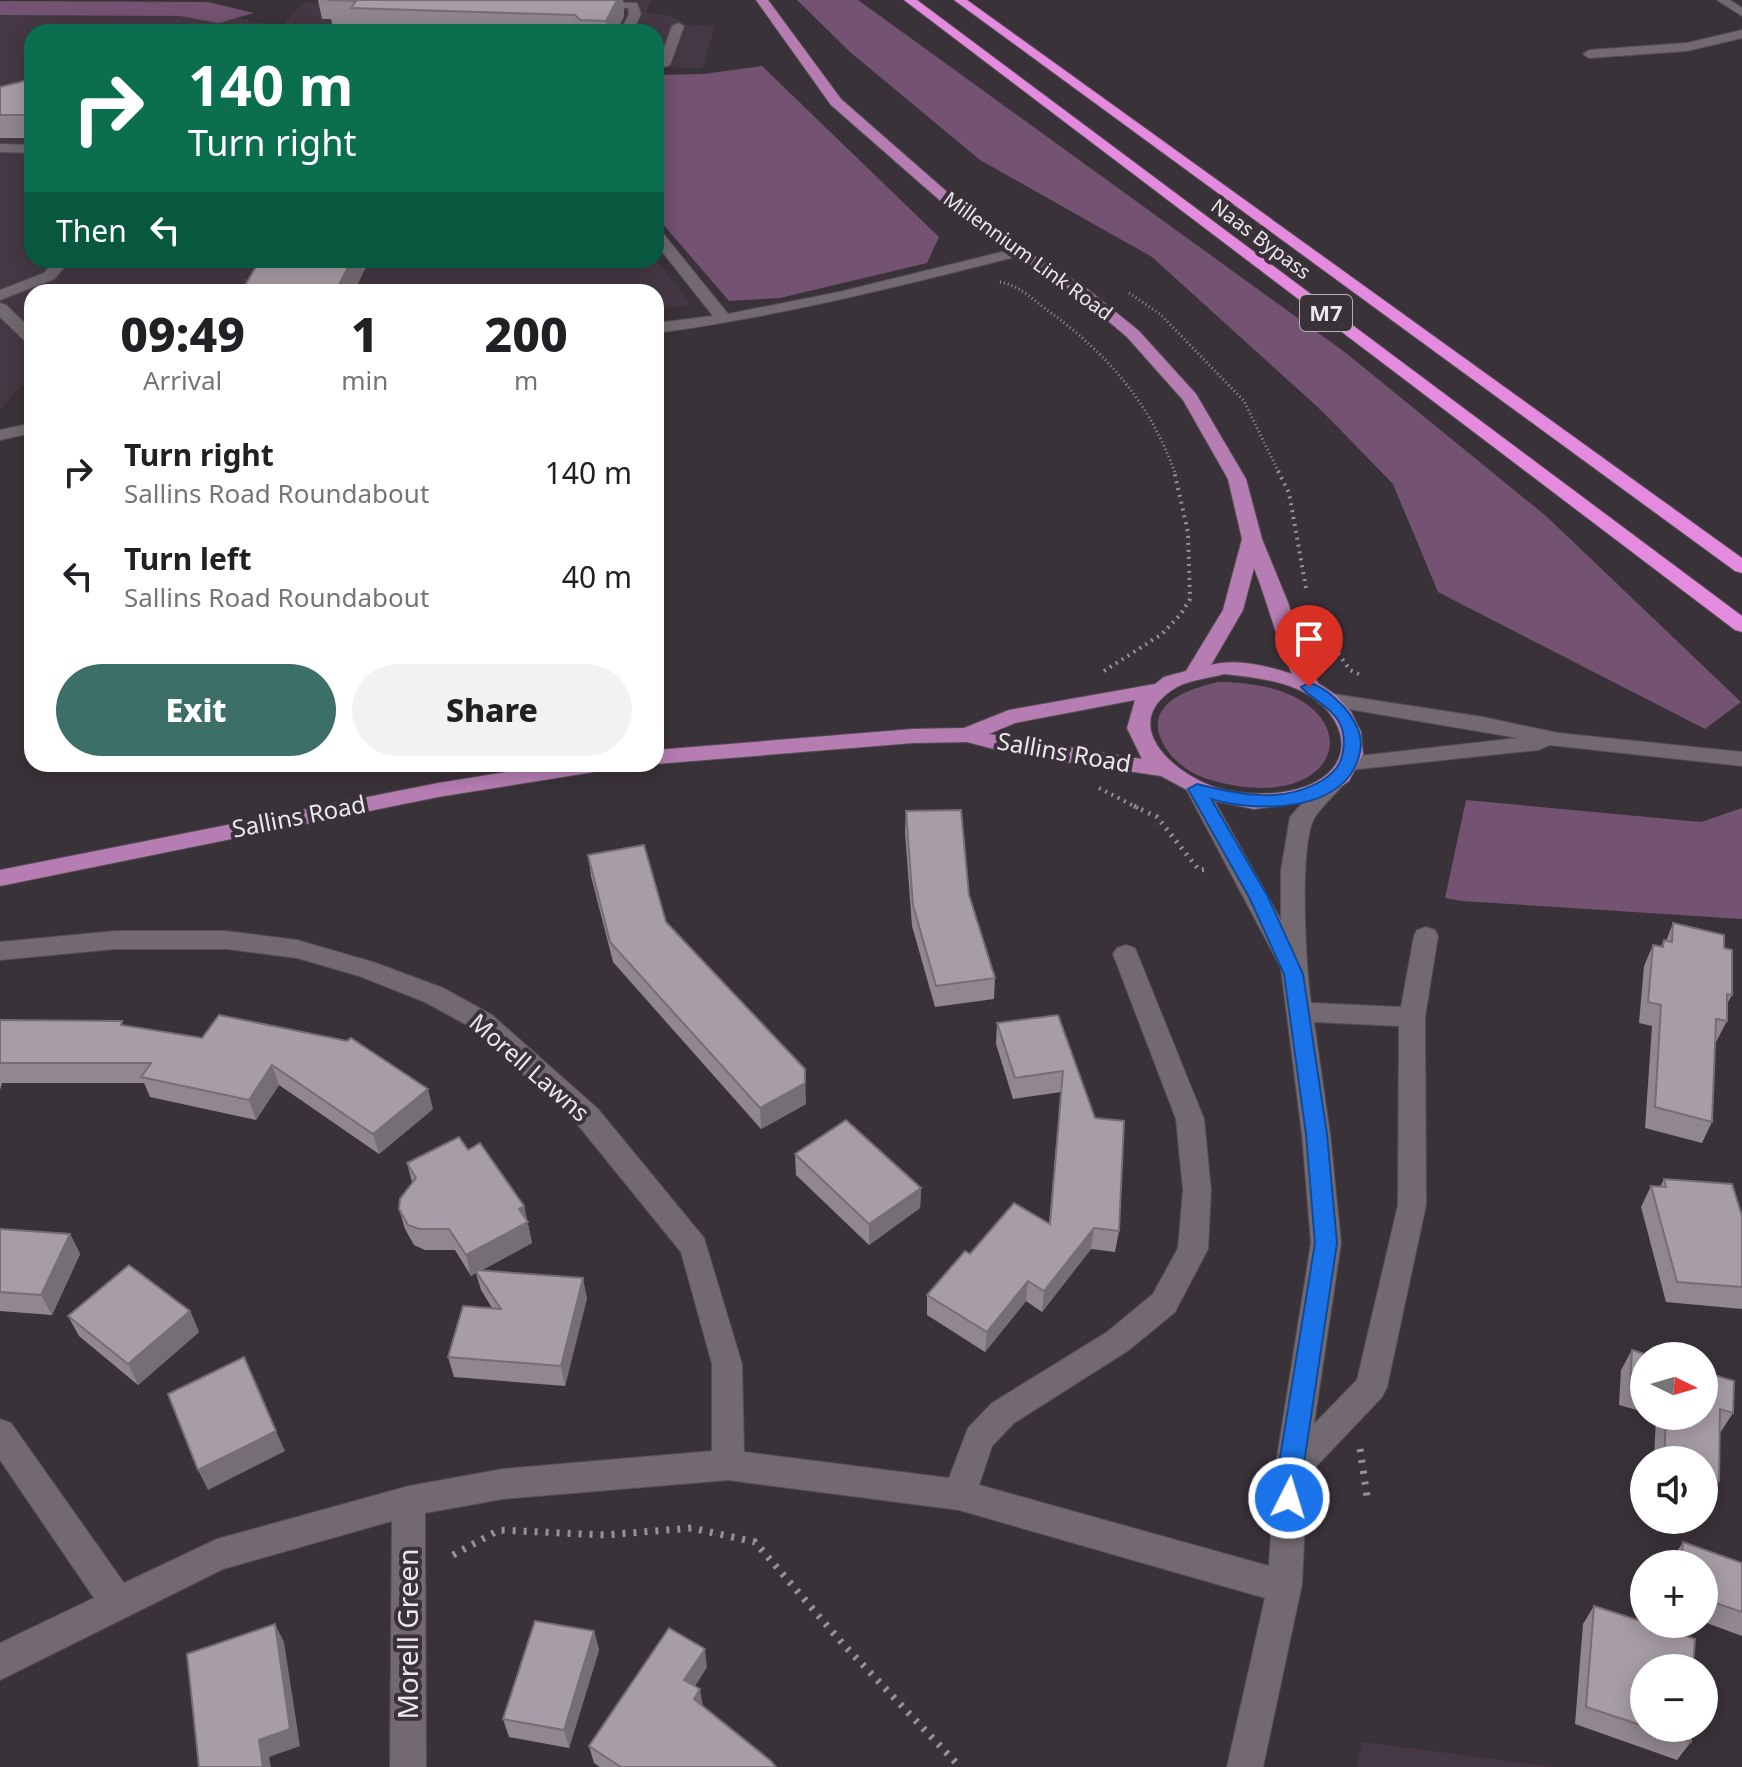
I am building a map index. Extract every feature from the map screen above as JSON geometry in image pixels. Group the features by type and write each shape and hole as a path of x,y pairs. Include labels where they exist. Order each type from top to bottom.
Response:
{"highway":[{"name":"Naas Bypass","path":"910,0 1742,626"},
{"name":"Naas Bypass","path":"960,0 1742,567"}],"main road":[{"name":"Millennium Link Road","path":"766,6 836,102 949,201 1018,252 1080,290 1133,334 1190,398 1237,479 1252,539 1279,605 1292,651 1318,693"},
{"name":"Millennium Link Road","path":"1196,672 1233,610 1252,539"},
{"path":"1224,668 1282,676 1318,693 1346,719 1354,741 1343,771 1316,792 1289,800 1258,802 1227,798 1197,789 1162,769 1144,749 1137,728 1141,708 1155,690 1173,679 1224,668"},
{"name":"Sallins Road","path":"967,735 1009,717 1155,690"},
{"name":"Sallins Road","path":"664,756 913,736 967,735 1013,747 1162,769"},
{"name":"Sallins Road","path":"0,878 438,790 550,772"}],"street":[{"path":"1723,0 1742,13"},
{"path":"578,5 633,5 635,14 630,24"},
{"path":"664,56 678,26"},
{"path":"1589,54 1687,47 1742,34"},
{"path":"0,148 24,149"},
{"path":"664,244 724,319"},
{"path":"664,327 724,319 854,293 1018,252"},
{"path":"28,284 49,276 56,268"},
{"path":"0,295 24,286"},
{"path":"0,308 24,331"},
{"path":"0,435 24,430"},
{"path":"1318,693 1558,740 1742,759"},
{"path":"1245,1767 1285,1584 1291,1470 1326,1243 1316,1134 1294,974 1291,902 1302,817 1343,771 1558,740"},
{"path":"1197,789 1258,897 1294,974"},
{"path":"1291,1470 1371,1387 1412,1205 1412,1017 1426,936"},
{"name":"Morell Lawns","path":"0,951 115,940 226,940 297,949 367,969 421,990 483,1022 588,1117 694,1247 727,1364 728,1465"},
{"path":"959,1495 979,1438 1003,1413 1118,1341 1164,1303 1193,1249 1197,1190 1190,1119 1126,954"},
{"path":"1300,1012 1412,1017"},
{"path":"0,1433 118,1604"},
{"path":"0,1662 217,1555 409,1501 503,1484 728,1465 959,1495 1261,1581 1285,1584"},
{"name":"Morell Green","path":"408,1767 409,1501"}],"path":[{"path":"990,280 1013,284 1108,359 1149,412 1179,479 1189,531 1190,600 1172,626 1149,644 1092,677"},
{"path":"1315,619 1350,670 1375,682"},
{"path":"1088,783 1157,817 1199,870"},
{"path":"453,1555 499,1530 604,1535 692,1528 755,1542 843,1644 960,1767"}],"shaded area":[{"path":"652,0 646,12 670,16 687,25 715,26 702,68 664,67 664,24 284,24 303,3"},
{"path":"797,0 858,0 1346,353 1546,516 1741,702 1705,729 1438,592 1393,484 1322,411 1152,257 980,160 850,52"},
{"path":"0,1 208,2 254,13 219,23 180,16 0,15"},
{"path":"0,9 194,9 266,24 24,24 24,268 663,268 691,305 664,308 664,284 24,284 24,385 0,410"},
{"path":"762,66 939,237 927,263 780,298 729,301 664,225 664,75 704,74"},
{"path":"1218,682 1270,688 1305,703 1325,724 1330,746 1320,767 1297,782 1262,788 1214,781 1182,765 1169,753 1160,737 1160,714 1175,698"},
{"path":"1466,800 1701,822 1742,808 1742,919 1445,898"},
{"path":"1362,1742 1554,1767 1357,1767"}],"building":[{"path":"327,0 617,0 606,21 580,20 575,15 351,8 356,1"},
{"path":"24,81 24,115 0,115 0,87"},
{"path":"255,268 348,268 339,284 246,284"},
{"path":"961,810 969,895 995,978 936,986 913,905 906,811"},
{"path":"644,845 666,922 805,1069 805,1083 760,1108 610,942 588,855"},
{"path":"1673,923 1724,935 1724,948 1732,950 1732,995 1727,994 1727,1021 1716,1019 1712,1122 1655,1107 1661,1005 1648,1002 1653,945 1663,947 1664,940 1672,942"},
{"path":"219,1015 347,1041 351,1038 428,1089 373,1134 272,1065 249,1100 141,1077 151,1063 0,1063 0,1020 122,1021 121,1025 202,1038"},
{"path":"1058,1015 1095,1118 1124,1121 1119,1231 1094,1228 1044,1291 1028,1281 987,1332 927,1295 965,1251 970,1254 1014,1203 1050,1224 1063,1071 1015,1078 997,1023"},
{"path":"846,1120 921,1188 869,1224 795,1154"},
{"path":"459,1137 468,1150 480,1143 524,1206 519,1209 528,1222 466,1255 449,1229 419,1229 408,1225 399,1209 400,1199 416,1178 407,1163"},
{"path":"1664,1179 1732,1184 1742,1216 1742,1287 1677,1282 1651,1186 1666,1187"},
{"path":"0,1229 70,1234 41,1295 0,1292"},
{"path":"129,1265 190,1311 128,1364 68,1316"},
{"path":"475,1270 583,1278 561,1366 448,1357 463,1306 501,1309"},
{"path":"244,1357 276,1431 198,1470 168,1394"},
{"path":"1718,1376 1734,1381 1733,1413 1720,1409 1719,1481 1718,1446 1665,1446 1665,1430 1718,1430"},
{"path":"1683,1542 1705,1550 1682,1550"},
{"path":"1718,1554 1742,1563 1742,1612 1718,1604"},
{"path":"1594,1606 1630,1618 1630,1638 1695,1639 1694,1654 1630,1654 1630,1721 1586,1707"},
{"path":"535,1621 594,1631 564,1730 503,1719"},
{"path":"275,1624 290,1729 259,1740 263,1767 199,1767 187,1654"},
{"path":"669,1628 705,1649 684,1680 700,1689 694,1699 776,1767 621,1767 589,1746"}],"route":[{"path":"1289,1498 1326,1243 1316,1134 1294,974 1258,897 1197,789 1227,798 1258,802 1289,800 1316,792 1336,779 1349,763 1354,741 1346,719 1327,699 1309,687"}]}
